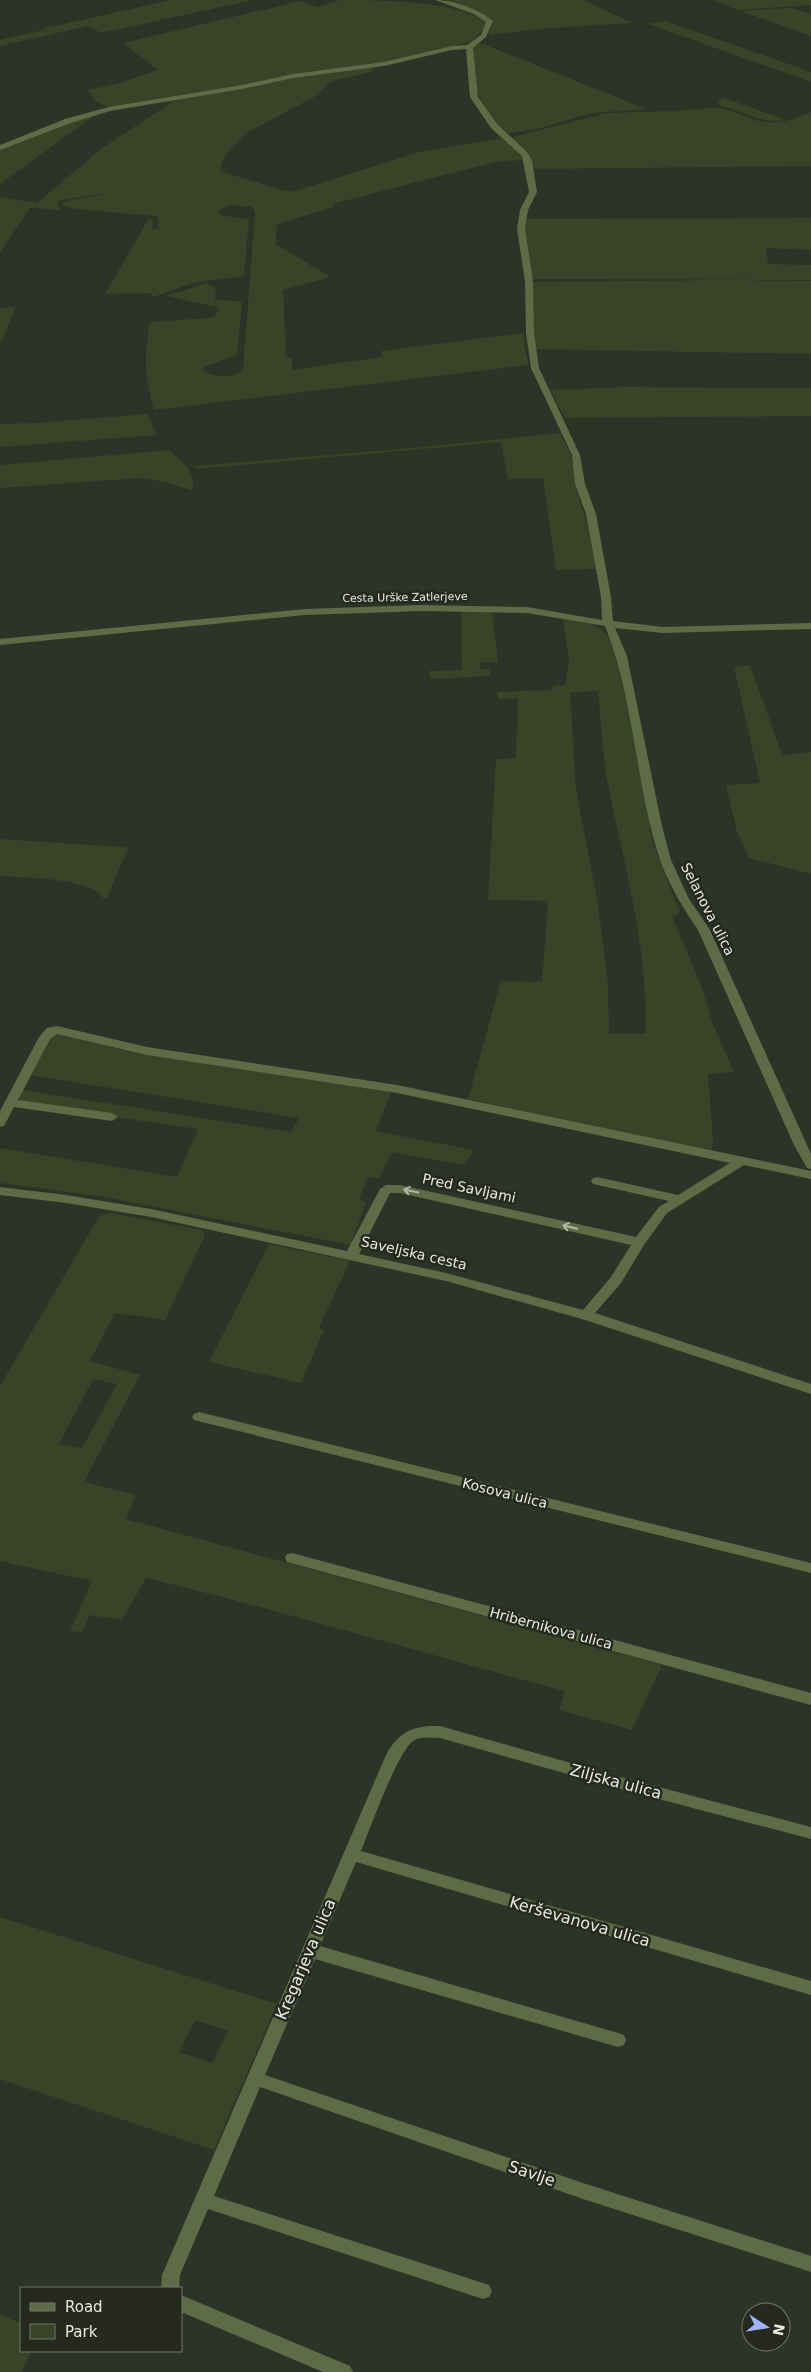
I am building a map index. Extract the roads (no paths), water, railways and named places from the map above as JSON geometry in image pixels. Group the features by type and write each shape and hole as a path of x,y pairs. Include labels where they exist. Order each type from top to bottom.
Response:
{"street":[{"path":"0,148 68,121 109,109 242,88 301,75 384,64 452,48 469,47 484,36 490,21 476,13 438,0"},
{"name":"Selanova ulica","path":"469,47 474,96 494,126 525,154 528,161 532,192 524,210 521,229 529,281 531,351 535,368 576,455 580,484 591,514 606,597 606,617 622,656 657,826 666,860 683,898 704,930 800,1146 811,1165"},
{"name":"Cesta Urške Zatlerjeve","path":"0,642 227,619 360,609 462,608 527,610 609,624 670,630 811,626"},
{"path":"0,1124 45,1037 51,1031 57,1030 147,1051 424,1094 811,1174"},
{"path":"11,1103 112,1117"},
{"path":"586,1315 616,1280 639,1242 663,1210 742,1161"},
{"path":"597,1180 679,1199"},
{"name":"Pred Savljami","path":"352,1255 386,1189 419,1193 639,1242"},
{"name":"Saveljska cesta","path":"0,1191 66,1199 151,1213 352,1255 495,1289 586,1315 811,1389"},
{"name":"Kosova ulica","path":"199,1417 811,1568"},
{"name":"Hribernikova ulica","path":"292,1558 811,1698"},
{"name":"Ziljska ulica","path":"421,1731 440,1732 811,1833"},
{"name":"Kregarjeva ulica","path":"170,2287 171,2275 350,1854 400,1744 410,1734 421,1731"},
{"name":"Kerševanova ulica","path":"350,1854 811,1988"},
{"path":"309,1950 618,2040"},
{"name":"Savlje","path":"254,2078 584,2190 811,2264"},
{"path":"203,2200 483,2291"},
{"path":"182,2303 344,2372"}]}
